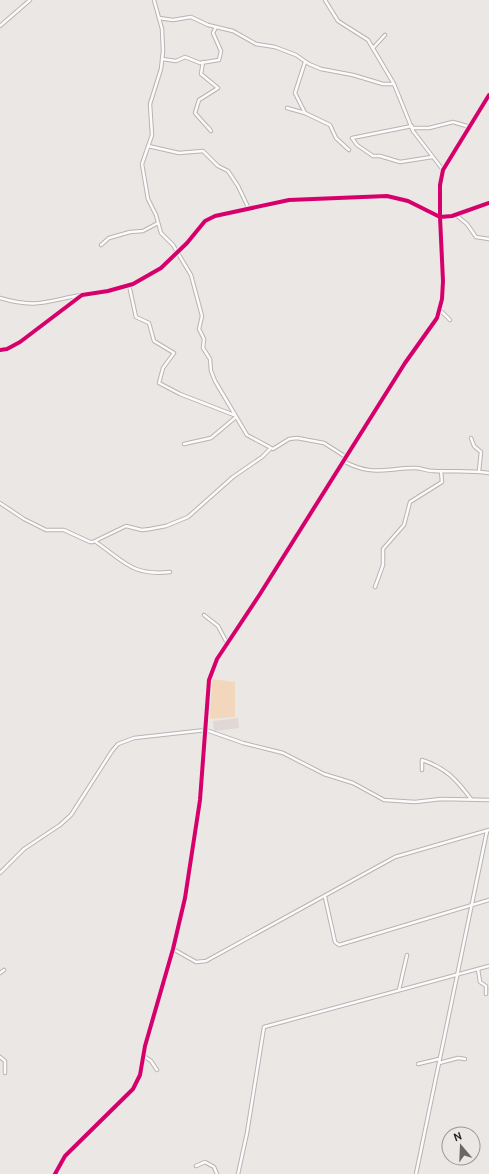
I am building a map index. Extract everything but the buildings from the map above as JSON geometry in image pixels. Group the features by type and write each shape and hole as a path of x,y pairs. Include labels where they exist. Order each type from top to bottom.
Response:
{"street":[{"path":"0,26 30,0"},
{"path":"154,0 162,29 162,59 157,87 150,104 152,135 142,164 148,199 164,238 173,245 194,284 202,316 199,329 204,339 203,348 211,362 212,376 249,438 270,449"},
{"path":"325,0 338,20 368,40 394,84 412,127 443,170"},
{"path":"159,18 173,20 191,17 216,27 233,31 256,44 274,47 296,55 305,62 333,72 353,74 382,84 394,84"},
{"path":"162,59 176,61 185,57 200,63 219,60 221,51 213,33 216,27"},
{"path":"373,48 385,35"},
{"path":"203,62 201,74 218,88 199,100 195,113 211,131 208,127"},
{"path":"305,62 294,93 305,113"},
{"path":"56,1174 65,1156 132,1089 140,1075 145,1046 173,949 185,898 200,800 210,674 227,643 405,362 439,313 442,299 443,281 440,185 443,170 489,95"},
{"path":"287,108 305,113 330,125 336,138 349,150"},
{"path":"432,156 400,162 373,156 357,145 352,138 412,127 429,128 453,122 470,127"},
{"path":"148,146 179,153 203,151 218,166 228,171 238,186 249,209"},
{"path":"0,298 16,303 38,305 129,285 160,268 208,218 289,200 387,196 408,201 440,217 455,215 489,203"},
{"path":"455,215 467,224 476,237 489,239"},
{"path":"101,245 109,238 130,232 143,231 158,223"},
{"path":"129,285 136,317 149,323 154,340 174,353 163,368 159,383 180,394 235,416"},
{"path":"0,350 7,349 20,342 82,295"},
{"path":"439,313 442,312 450,320"},
{"path":"184,444 211,438 235,416"},
{"path":"0,503 24,519 46,530 64,530 90,542 96,542 126,526 142,530 150,529 166,526 188,517 233,477 262,457 270,449 276,448 292,438 324,443 346,457"},
{"path":"471,438 474,446 481,452 479,471"},
{"path":"343,461 357,468 376,471 414,468 441,471 479,471 489,473"},
{"path":"375,587 383,565 384,549 404,525 410,502 442,482 441,471"},
{"path":"96,542 131,568 154,574 170,572"},
{"path":"204,615 218,626 227,643"},
{"path":"0,873 24,849 60,825 71,815 118,744 134,738 206,730 243,743 283,753 324,774 353,783 384,800 414,802 441,799 489,800"},
{"path":"422,770 422,760 432,763 455,778 471,799"},
{"path":"173,949 185,958 196,962 206,962 403,854 488,830 416,1174"},
{"path":"325,897 335,942 339,945 489,900"},
{"path":"399,990 407,955"},
{"path":"238,1174 251,1112 264,1027 489,966"},
{"path":"478,969 480,982 486,986 486,994"},
{"path":"0,973 4,970"},
{"path":"144,1056 151,1061 157,1070"},
{"path":"0,1057 5,1061 5,1073"},
{"path":"439,1063 458,1058 465,1059"},
{"path":"418,1064 440,1059"},
{"path":"196,1166 205,1162 214,1167 217,1174"}],"shaded area":[{"path":"212,679 235,682 235,717 210,719"},
{"path":"238,718 239,728 214,731 213,721"}],"cycle path":[{"path":"0,350 7,349 20,342 82,295 108,291 133,284 161,268 187,243 205,221 215,216 289,200 387,196 408,201 440,217 440,185 443,170 489,95"},
{"path":"55,1174 65,1156 133,1089 140,1075 145,1046 173,949 185,898 200,800 209,680 217,659 260,594 405,363 437,318 442,299 443,281 440,217 452,216 489,203"}]}
